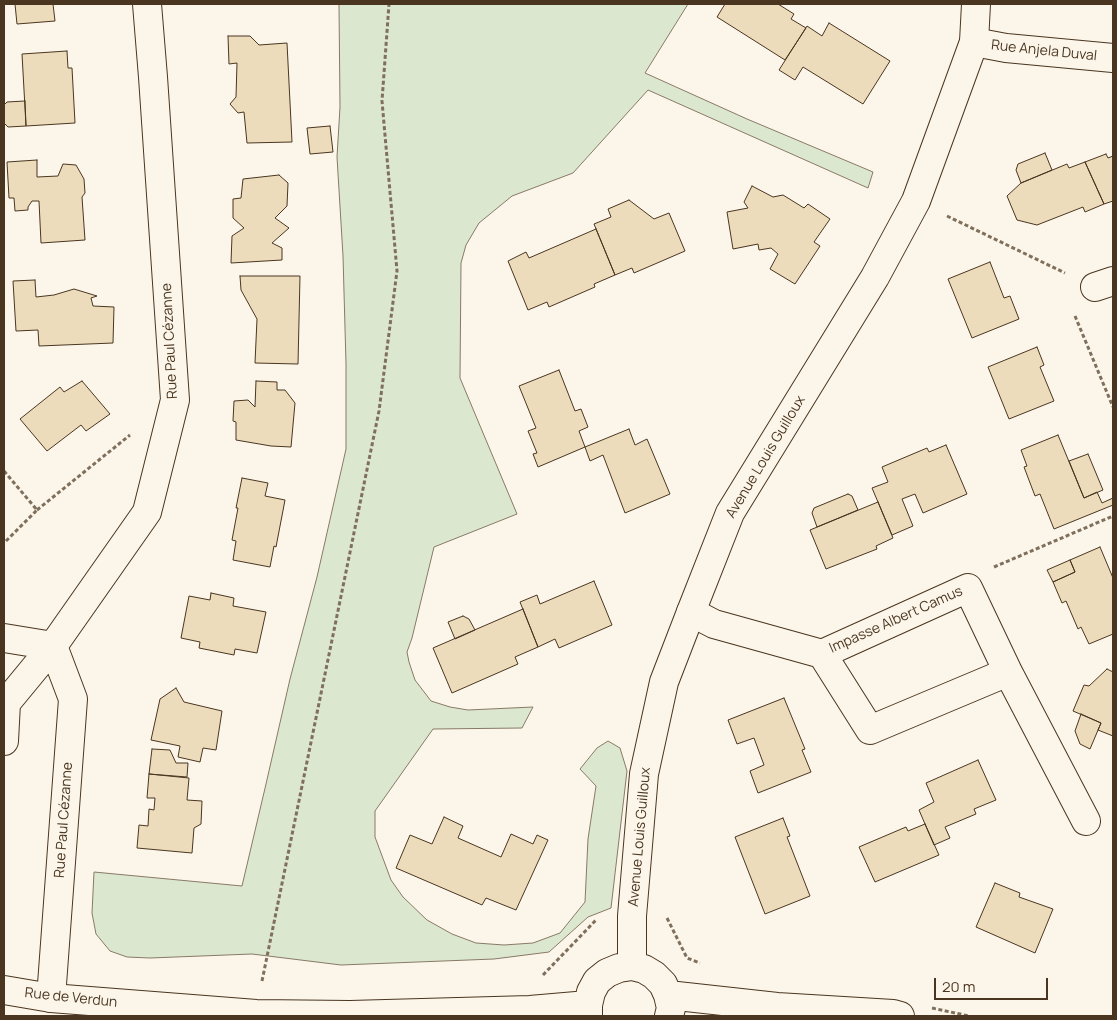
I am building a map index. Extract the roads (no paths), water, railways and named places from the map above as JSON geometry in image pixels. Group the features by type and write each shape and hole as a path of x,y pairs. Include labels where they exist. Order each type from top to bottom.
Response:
{"street":[{"name":"Rue Paul Cézanne","path":"4,742 6,703 53,646 146,512 175,400 154,77 147,4"},
{"name":"Avenue Louis Guilloux","path":"632,966 632,916 644,774 664,682 730,513 875,277 916,201 974,42 976,4"},
{"name":"Rue Anjela Duval","path":"974,42 1006,48 1113,58"},
{"name":"Impasse Albert Camus","path":"691,612 714,624 822,654 968,588 1008,672 1086,820"},
{"path":"4,638 53,646"},
{"name":"Rue Paul Cézanne","path":"51,998 73,698 53,646"},
{"name":"Impasse Albert Camus","path":"822,654 870,730 1008,672"},
{"path":"588,1011 591,992 597,981 607,973 619,968 632,966 644,969 663,984 669,1005 777,1007 900,1016"},
{"name":"Rue de Verdun","path":"4,990 131,1010 360,1015 530,1010 588,1011"}]}
